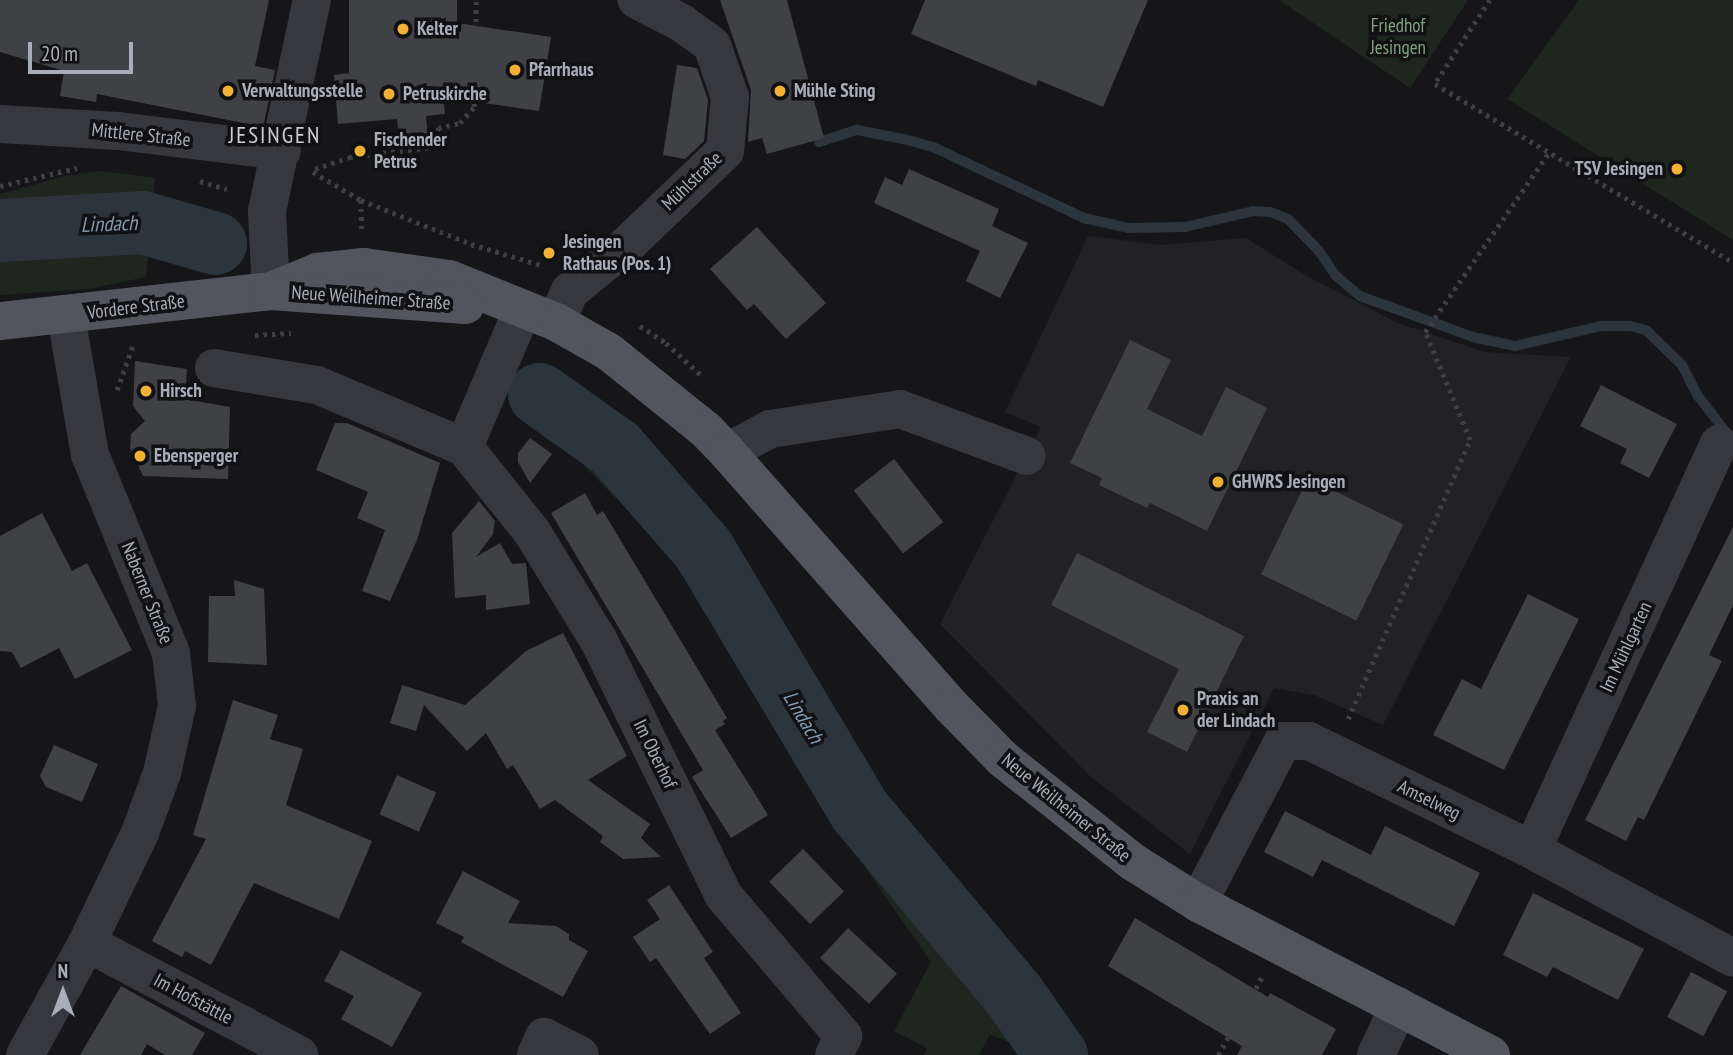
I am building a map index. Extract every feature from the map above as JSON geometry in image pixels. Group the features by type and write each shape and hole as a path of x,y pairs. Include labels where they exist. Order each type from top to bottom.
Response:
{"main road":[{"name":"Neue Weilheimer Straße","path":"271,291 317,272 364,267 449,279 540,315 609,352 706,430 952,707 1003,759 1133,862 1198,903 1491,1055"},
{"name":"Vordere Straße","path":"0,321 66,316 271,291"}],"street":[{"path":"271,291 267,211 296,161 312,0"},
{"name":"Mühlstraße","path":"540,315 628,244 725,151 730,97 712,45 682,23 638,0"},
{"name":"Mittlere Straße","path":"0,124 118,131 296,161"},
{"path":"464,447 540,315"},
{"name":"Naberner Straße","path":"24,1055 87,943 140,833 162,773 177,705 171,653 90,455 66,316"},
{"name":"Im Oberhof","path":"214,368 317,385 464,447 532,532 599,640 724,896 843,1036 834,1055"},
{"path":"727,452 770,429 900,409 1027,456"},
{"name":"Im Mühlgarten","path":"1532,850 1719,444"},
{"name":"Amselweg","path":"1198,903 1283,741 1309,741 1532,850 1733,958"},
{"name":"Im Hofstättle","path":"87,943 299,1055"},
{"path":"1376,1055 1399,1006"},
{"path":"536,1055 544,1037 580,1055"}],"path":[{"path":"296,161 432,147 438,128 460,123 474,107 476,0"},
{"path":"1490,0 1434,84 1733,262"},
{"path":"1333,752 1470,440 1425,332 1549,152"},
{"path":"0,186 90,166"},
{"path":"194,179 227,189"},
{"path":"1218,1055 1280,945"}],"shaded area":[{"path":"1088,236 1161,245 1246,238 1305,275 1398,323 1485,352 1571,357 1383,725 1314,695 1274,688 1190,854 1091,777 940,624 1041,427 1005,412"}],"green space":[{"name":"Friedhof Jesingen","path":"1279,0 1468,0 1410,88"},
{"name":"TSV Jesingen","path":"1579,0 1733,0 1733,240 1507,99"},
{"path":"101,171 155,178 146,277 89,289 0,295 0,194 65,176"},
{"path":"599,447 697,556 854,817 1005,1000 1044,1055 1023,1055 1020,1047 990,1034 979,1055 924,1055 927,1048 894,1031 931,962 804,780 682,564 585,467"}],"building":[{"path":"0,0 269,0 255,66 275,70 263,127 97,94 96,102 60,96 64,71 0,52"},
{"path":"349,0 457,0 457,23 551,37 539,111 443,97 445,114 426,116 428,137 399,140 397,119 338,124 334,75 349,73"},
{"name":"Mühle Sting","path":"720,0 787,0 824,138 767,154 762,138 748,142 751,90"},
{"path":"925,0 1148,0 1103,107 1038,80 1036,86 911,34"},
{"path":"677,65 697,68 708,100 704,141 685,159 663,155"},
{"path":"909,169 999,209 992,226 1028,243 1000,298 966,281 980,251 874,203 885,177 902,185"},
{"path":"757,227 826,303 786,339 754,304 747,310 710,269"},
{"path":"1130,340 1171,360 1147,409 1202,436 1226,387 1267,408 1207,531 1150,503 1147,508 1099,485 1102,478 1070,463"},
{"path":"135,361 187,369 185,399 230,407 228,479 143,476 130,448 131,434 145,421 133,406"},
{"path":"1601,385 1677,424 1649,478 1620,463 1627,449 1580,426"},
{"path":"335,423 347,423 440,463 417,540 390,601 362,591 385,530 357,518 368,492 316,470"},
{"path":"530,438 552,454 530,483 518,462 518,453"},
{"path":"894,459 943,522 903,553 854,490"},
{"path":"1308,478 1403,524 1356,621 1261,574"},
{"path":"585,493 597,515 603,511 727,718 723,721 725,724 715,730 768,815 731,838 692,777 703,770 551,513"},
{"path":"479,501 495,521 493,534 476,557 500,543 512,564 526,563 530,604 486,610 486,595 455,598 452,533"},
{"path":"42,513 72,571 87,563 132,650 75,679 59,648 21,668 12,652 0,651 0,536"},
{"path":"1733,527 1733,605 1709,655 1722,661 1644,820 1638,817 1626,841 1585,820"},
{"path":"1077,553 1244,636 1187,752 1147,732 1179,669 1051,605"},
{"path":"234,580 264,589 267,665 208,662 209,596 235,596"},
{"path":"1528,594 1579,619 1504,770 1433,735 1462,679 1481,689"},
{"path":"563,633 627,756 588,780 650,824 641,838 661,857 623,859 600,842 603,836 555,800 540,809 513,765 507,769 486,733 467,751 424,705 416,731 390,723 402,685 465,705 526,651"},
{"path":"233,700 278,715 270,739 303,749 286,805 372,841 339,919 254,883 211,965 185,951 182,957 152,941 206,839 193,835"},
{"path":"54,745 98,764 82,802 46,787 40,776"},
{"path":"397,775 436,792 419,832 380,814"},
{"path":"1285,811 1371,855 1385,826 1480,873 1454,926 1322,860 1313,877 1264,852"},
{"path":"803,849 844,891 810,924 769,882"},
{"path":"463,871 520,901 508,923 556,926 569,934 569,940 588,951 563,997 461,942 464,937 436,923"},
{"path":"669,885 713,952 704,958 741,1013 710,1034 656,958 650,962 633,937 660,919 647,900"},
{"path":"1533,893 1644,949 1618,1000 1553,967 1547,977 1503,955"},
{"path":"1135,918 1268,997 1270,993 1336,1029 1322,1055 1237,1055 1242,1046 1108,966"},
{"path":"848,928 897,974 869,1004 820,958"},
{"path":"341,950 422,993 392,1047 341,1019 354,996 324,981"},
{"path":"1691,972 1727,991 1703,1036 1667,1017"},
{"path":"121,986 205,1033 192,1055 165,1055 147,1044 141,1055 80,1055"}],"waterway":[{"path":"819,142 857,130 908,140 933,147 1084,218 1128,228 1185,227 1253,211 1270,212 1288,219 1319,251 1335,275 1360,296 1473,337 1515,346 1601,326 1630,326 1646,330 1682,365 1698,396 1729,436"},
{"name":"Lindach","path":"0,230 142,222 215,243"},
{"name":"Lindach","path":"539,394 615,448 703,549 860,811 1013,994 1056,1055"}],"place":[{"name":"Kelter","path":"403,29"},
{"name":"Pfarrhaus","path":"515,70"},
{"name":"Verwaltungsstelle","path":"228,91"},
{"name":"Mühle Sting","path":"780,91"},
{"name":"Petruskirche","path":"389,94"},
{"name":"Fischender Petrus","path":"360,151"},
{"name":"TSV Jesingen","path":"1677,169"},
{"name":"Jesingen Rathaus (Pos. 1)","path":"549,253"},
{"name":"Hirsch","path":"146,391"},
{"name":"Ebensperger","path":"140,456"},
{"name":"GHWRS Jesingen","path":"1218,482"},
{"name":"Praxis an der Lindach","path":"1183,710"}],"district":[{"name":"JESINGEN","path":"275,135"}]}
